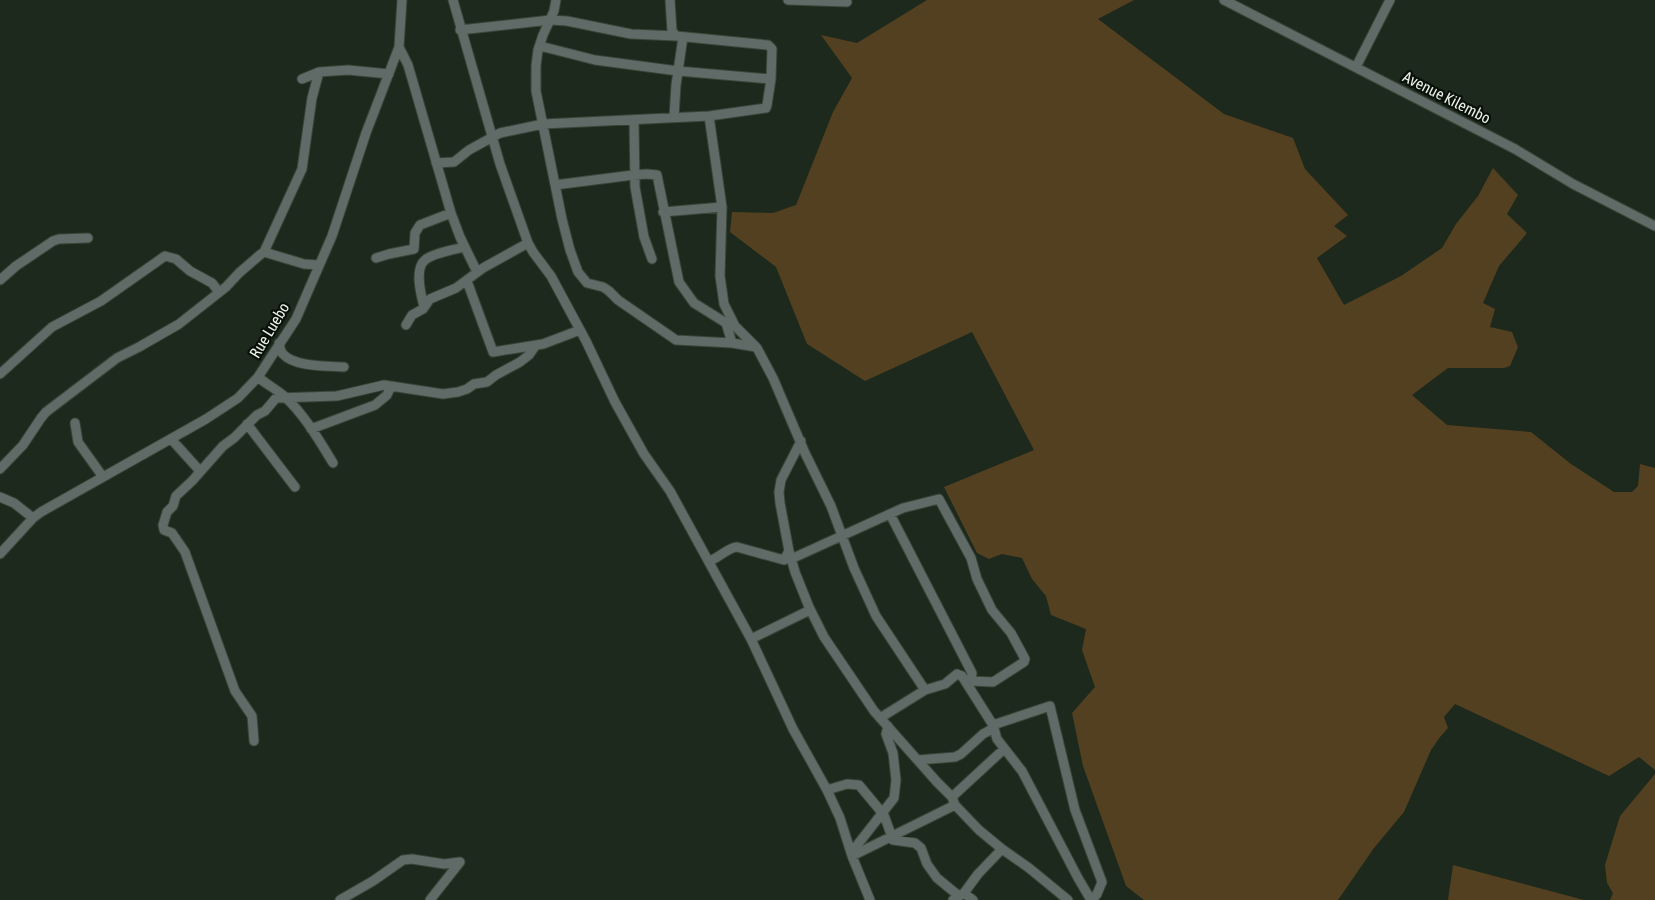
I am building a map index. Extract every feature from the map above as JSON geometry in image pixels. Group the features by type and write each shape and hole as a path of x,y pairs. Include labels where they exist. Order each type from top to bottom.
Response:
{"street":[{"name":"Rue Luebo","path":"0,554 33,518 172,440 222,409 244,392 258,377 296,319 332,236 366,133 399,47 402,0"},
{"path":"452,0 510,195 528,243 551,276 644,454 670,490 751,639 793,729 827,790 840,818 870,900"},
{"path":"556,0 554,12 540,46 536,66 536,91 570,250 578,272 587,283 603,287 618,300 676,340 732,343 756,348"},
{"path":"670,0 672,31 679,36"},
{"path":"788,0 848,2"},
{"name":"Avenue Kilembo","path":"1224,0 1515,148 1573,184 1655,226"},
{"path":"1356,67 1390,0"},
{"path":"436,163 454,162 470,150 500,133 543,124 709,116 766,108 771,79 772,49 770,46 679,36 631,34 574,22 550,20 460,30"},
{"path":"536,22 543,35"},
{"path":"674,117 679,36"},
{"path":"540,46 595,60 678,71 771,79"},
{"path":"399,47 408,65 451,213 464,247 477,272"},
{"path":"302,79 319,72 354,70 389,74"},
{"path":"0,469 23,445 46,412 116,358 179,324 226,287 264,252 302,169 311,105 319,72"},
{"path":"709,116 722,207 720,276 724,304 735,326 756,348 784,401 831,506 854,568 876,616 925,690"},
{"path":"634,120 633,175 642,229 652,259"},
{"path":"555,185 633,175 657,175 679,282 694,303 726,322 732,343"},
{"path":"664,212 722,207"},
{"path":"376,258 414,249 416,233 420,225 451,213"},
{"path":"0,280 16,266 52,241 88,238"},
{"path":"406,326 412,315 430,299 456,288 477,272 528,243"},
{"path":"424,306 420,286 422,263 429,258 464,247"},
{"path":"264,252 307,265 319,265"},
{"path":"0,374 52,327 101,301 165,256 176,259 190,271 212,283 219,292"},
{"path":"467,281 491,350 495,352 557,340 580,330"},
{"path":"279,343 284,356 293,361 309,365 344,367"},
{"path":"254,741 252,716 235,691 185,552 172,533 164,530 163,525 168,510 174,506 176,496 223,446 234,438 247,424 265,411 276,398 337,396 377,386 391,386 429,392 458,392 467,390 474,384 487,382 520,362 529,355 536,345"},
{"path":"507,351 518,355 520,362"},
{"path":"258,377 284,397 311,429 333,463"},
{"path":"311,429 375,405 387,395 391,386"},
{"path":"75,424 78,442 103,477"},
{"path":"247,424 295,487"},
{"path":"172,440 200,471"},
{"path":"801,441 785,470 779,492 790,555 810,610 824,637 880,718 979,830 1029,868 1064,899"},
{"path":"0,497 14,503 33,518"},
{"path":"709,561 737,547 784,560 790,555 842,536 903,508 939,499 971,558 977,579 992,610 1011,633 1025,659 1024,662 993,682 968,681"},
{"path":"890,514 972,674 968,681"},
{"path":"751,639 810,610"},
{"path":"880,718 925,690 945,684 957,674 960,674 968,681 994,727 997,739 1022,770 1091,900 1097,894 1102,882 1075,810 1050,706 994,727 955,757 918,760"},
{"path":"852,854 894,798 896,780 893,753 886,734 888,726"},
{"path":"852,854 891,837 954,801 1004,749"},
{"path":"827,790 847,784 859,785 887,820 893,840 915,843 921,848 927,864 937,878 959,896 973,900"},
{"path":"959,896 1002,849"},
{"path":"340,900 359,896 403,860 412,859 444,864 460,862 430,900"}],"shaded area":[{"path":"927,0 1134,0 1098,19 1224,114 1293,138 1305,169 1348,215 1334,226 1347,236 1317,258 1344,305 1401,276 1442,248 1456,224 1478,196 1493,168 1518,195 1507,214 1527,233 1499,266 1483,303 1495,309 1490,327 1512,332 1518,347 1510,366 1504,368 1448,368 1412,395 1447,425 1531,432 1571,464 1614,492 1632,492 1638,486 1640,464 1655,468 1655,770 1639,757 1609,776 1455,704 1444,717 1448,728 1431,750 1404,812 1374,848 1338,900 1144,900 1126,886 1083,766 1072,713 1095,687 1082,650 1086,629 1051,615 1046,596 1032,579 1022,558 1002,554 989,559 977,553 944,487 1034,450 972,332 865,381 807,344 776,267 730,232 732,212 773,213 796,205 833,112 852,78 821,35 857,43"},
{"path":"1655,774 1655,900 1610,900 1613,893 1607,883 1605,865 1620,816"},
{"path":"1453,865 1584,900 1448,900"}]}
